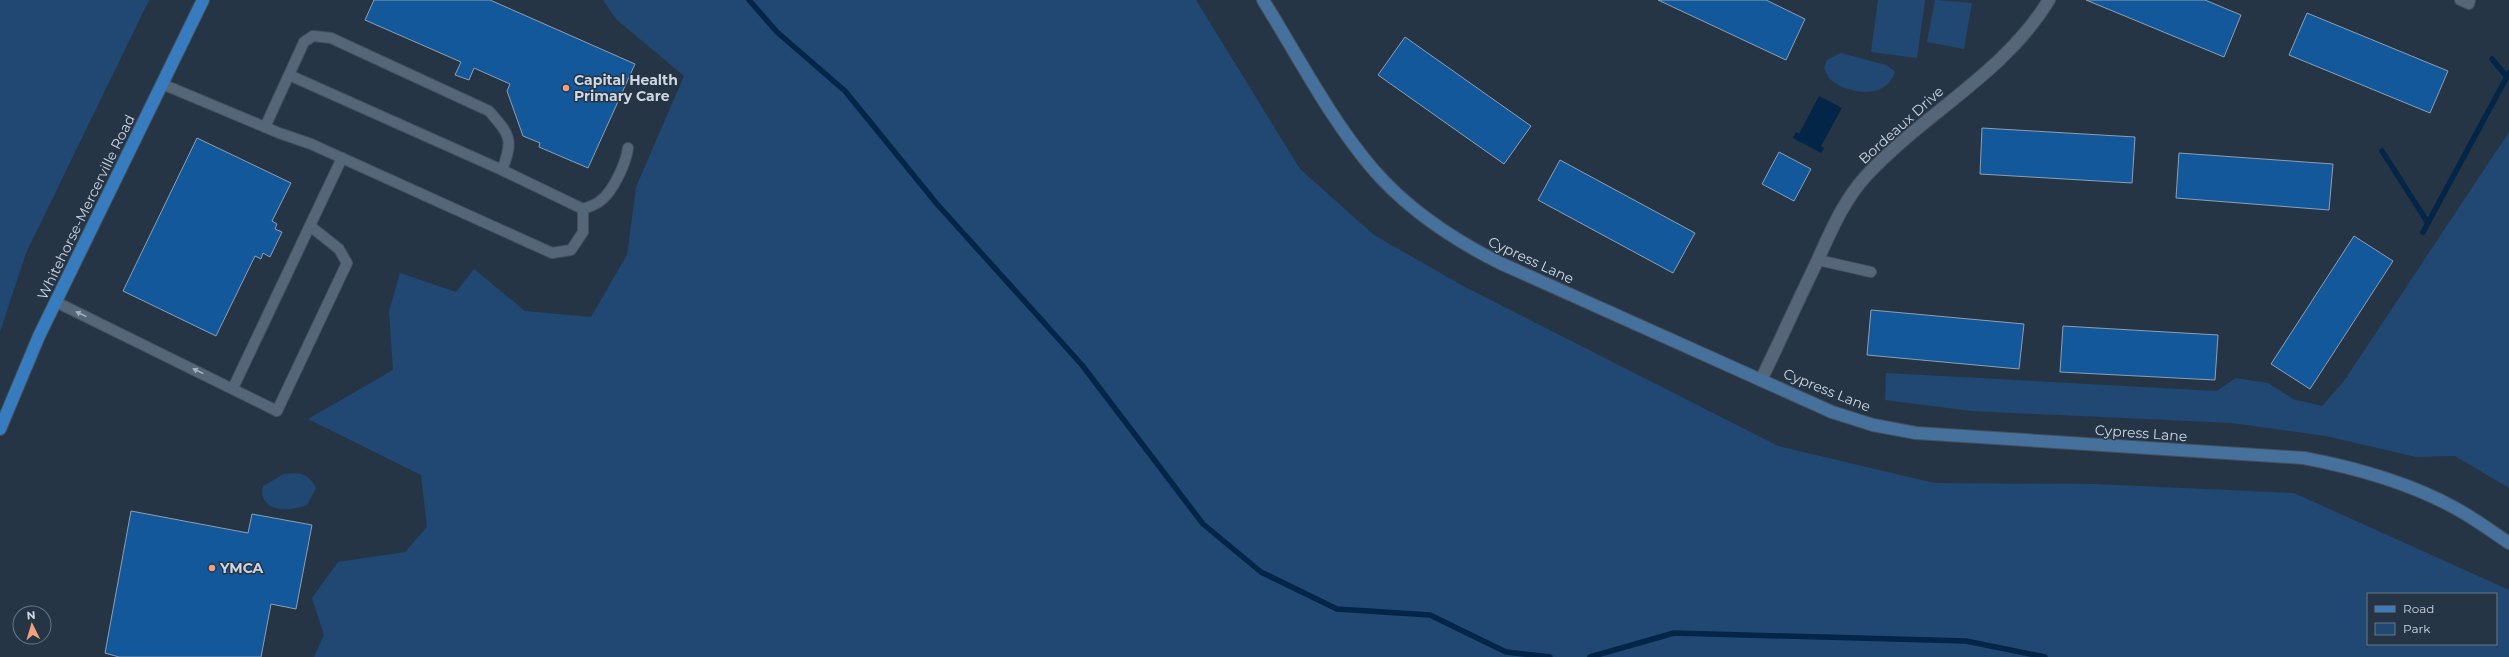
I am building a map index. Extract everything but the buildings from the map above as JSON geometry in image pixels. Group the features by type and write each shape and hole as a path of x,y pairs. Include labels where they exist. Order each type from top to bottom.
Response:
{"main road":[{"name":"Whitehorse-Mercerville Road","path":"0,429 56,302 203,0"}],"street":[{"name":"Cypress Lane","path":"1263,0 1349,138 1372,169 1399,196 1428,221 1466,246 1500,263 1832,412 1873,425 1916,433 2304,458 2348,466 2425,492 2456,508 2509,543"},
{"name":"Bordeaux Drive","path":"1761,380 1842,208 1865,177 1888,153 2018,43 2049,0"}],"lane":[{"path":"2460,0 2469,4 2470,0"},
{"path":"265,127 304,42 313,36 331,38 489,111 506,131 510,149 502,170"},
{"path":"289,75 502,170 583,209 601,201 626,160 628,148"},
{"path":"162,84 342,158 552,253 571,250 582,232 583,209"},
{"path":"233,388 342,158"},
{"path":"56,302 277,411 338,287 347,263 339,249 310,226"},
{"path":"1818,260 1871,272"}],"green space":[{"path":"0,0 149,0 26,253 0,332"},
{"path":"603,0 1196,0 1300,169 1374,235 1465,287 1778,446 1934,483 2094,484 2294,493 2509,590 2509,657 314,657 324,635 312,598 338,562 405,552 427,527 421,475 308,419 393,370 389,312 400,273 456,292 474,269 525,311 591,317 627,255 636,187 684,76 616,19"},
{"path":"1878,0 1925,0 1917,58 1871,52"},
{"path":"1935,0 1972,3 1964,49 1927,42"},
{"path":"1841,53 1886,65 1895,71 1891,80 1885,86 1877,90 1868,92 1858,91 1840,86 1832,81 1824,68 1827,60"},
{"path":"2509,132 2509,488 2455,456 2416,457 2326,436 2232,423 1971,411 1885,400 1886,373 2217,391 2236,378 2268,383 2293,399 2322,406 2344,381"},
{"path":"295,473 307,476 313,483 316,488 307,505 292,509 284,509 270,506 265,501 262,495 263,486 284,474"}],"shaded area":[{"path":"1819,96 1842,108 1821,146 1824,148 1821,153 1793,138 1796,132 1799,134"}],"waterway":[{"path":"749,0 777,32 845,91 937,204 1082,365 1203,524 1261,572 1337,609 1430,615 1506,652 1550,657"},
{"path":"2492,59 2507,77"},
{"path":"2423,232 2509,73"},
{"path":"2382,151 2428,223"},
{"path":"1590,657 1674,633 1966,641 2045,657"}],"place":[{"name":"Capital Health Primary Care","path":"566,88"},
{"name":"YMCA","path":"212,568"}]}
